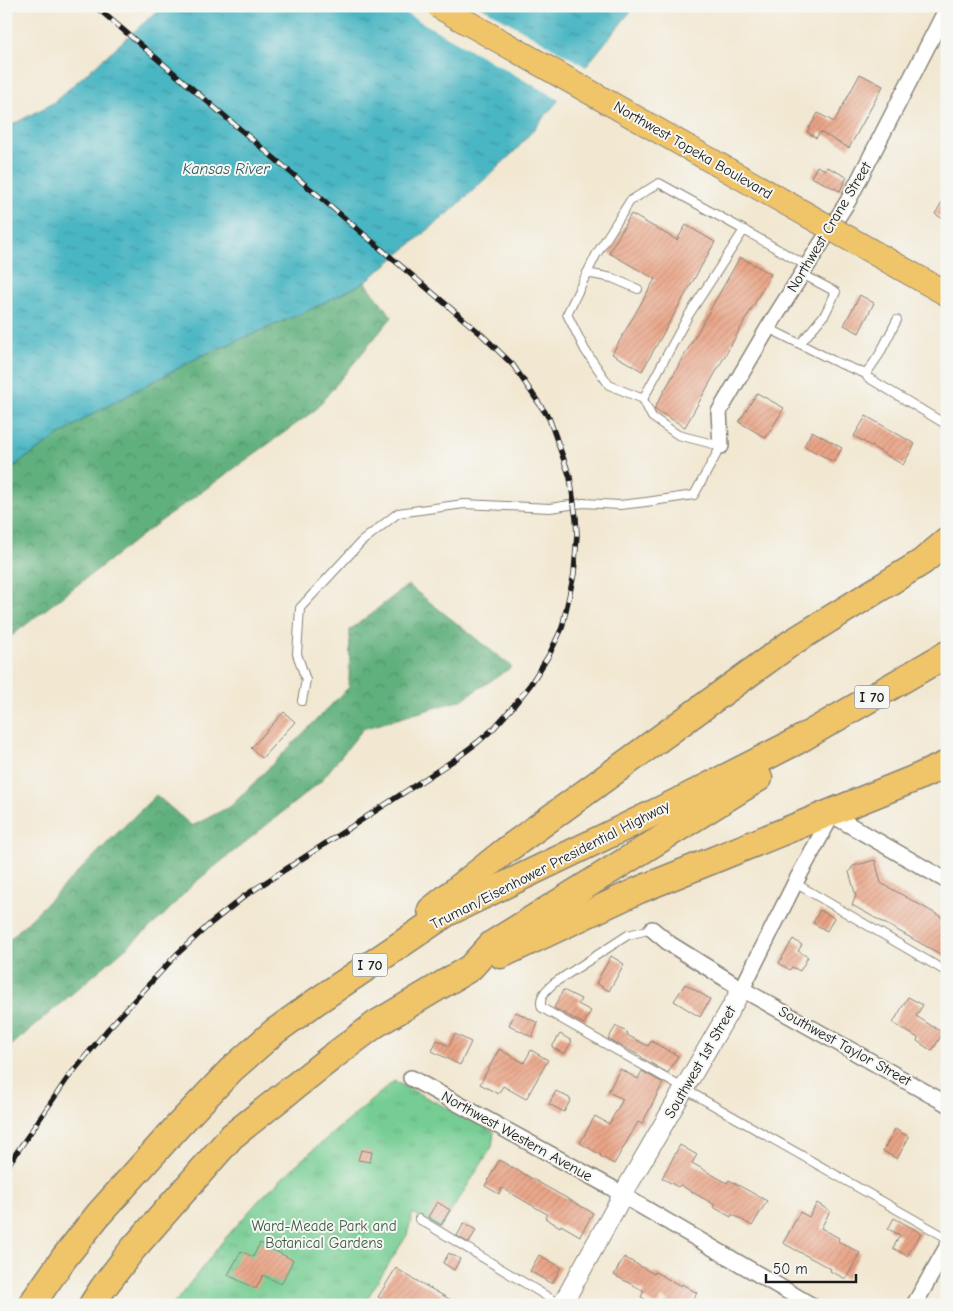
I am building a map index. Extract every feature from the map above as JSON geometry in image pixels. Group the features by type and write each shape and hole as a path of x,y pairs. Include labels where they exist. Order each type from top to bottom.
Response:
{"highway":[{"path":"317,1001 505,851 791,643 922,562 947,541"},
{"name":"Truman/Eisenhower Presidential Highway","path":"92,1305 132,1250 232,1136 332,1057 376,1024 470,968 492,944 947,654"},
{"name":"Truman/Eisenhower Presidential Highway","path":"31,1305 64,1258 98,1215 230,1070 274,1032 317,1001 447,913 685,798 867,716 947,671"},
{"path":"470,968 639,890 947,764"}],"main road":[{"name":"Northwest Topeka Boulevard","path":"438,6 947,294"}],"street":[{"name":"Northwest Crane Street","path":"722,446 719,412 768,328 848,201 945,13"},
{"name":"Southwest 1st Street","path":"562,1305 622,1195 742,989 795,883 832,815 947,881"},
{"name":"Southwest Taylor Street","path":"652,928 670,944 742,989 947,1104"},
{"name":"Northwest Western Avenue","path":"411,1078 604,1183 811,1305"},
{"path":"914,1305 947,1247"}],"lane":[{"path":"302,700 306,680 297,654 300,608 361,542 398,513 464,504 550,508 583,503 620,504 646,502 694,495 722,446 678,435 652,417 643,399 609,386 585,350 567,314 596,254 630,201 659,183 744,230 836,292 826,314 800,344"},
{"path":"643,399 688,316 744,230"},
{"path":"587,273 612,278 638,289"},
{"path":"866,374 879,356 897,320"},
{"path":"768,328 836,362 866,374 867,377 947,425"},
{"path":"795,883 947,972"},
{"path":"652,928 628,935 554,983 544,992 541,1005 544,1010 947,1238"},
{"path":"419,1220 562,1305"}],"green space":[{"path":"365,282 392,317 314,411 147,531 6,640 6,471 89,416 201,356 307,311"},
{"path":"408,585 512,667 461,700 363,729 320,782 193,884 163,916 6,1050 6,943 156,795 192,826 231,806 349,687 350,630"},
{"name":"Ward-Meade Park and Botanical Gardens","path":"394,1081 494,1132 492,1147 440,1229 413,1213 407,1235 363,1305 173,1305 223,1241 261,1198 307,1155"}],"water":[{"name":"Kansas River","path":"163,6 635,6 516,150 451,211 365,282 307,311 201,356 89,416 6,471 6,128 53,103"}],"pier":[{"path":"393,6 480,6 588,68 561,101"}],"building":[{"path":"860,74 883,86 849,148 820,132 816,138 807,132 818,113 834,122"},
{"path":"817,166 825,170 827,167 847,177 840,191 811,177"},
{"path":"947,194 947,221 935,214"},
{"path":"631,214 677,240 686,225 715,242 642,371 612,354 655,279 609,253"},
{"path":"740,257 771,274 685,427 654,409"},
{"path":"860,295 874,303 859,333 844,325"},
{"path":"757,393 784,408 766,438 739,422"},
{"path":"866,416 915,444 903,465 854,436"},
{"path":"812,431 842,448 834,462 804,446"},
{"path":"284,712 295,722 262,758 251,748"},
{"path":"875,860 881,883 947,920 947,958 852,905 856,896 849,872 853,866"},
{"path":"820,910 834,918 827,931 813,923"},
{"path":"793,939 802,945 798,951 808,957 800,971 792,967 790,970 779,963"},
{"path":"611,956 624,964 609,991 596,983"},
{"path":"685,984 710,999 700,1017 674,1001"},
{"path":"563,990 581,999 578,1004 591,1011 584,1024 554,1008"},
{"path":"908,997 923,1005 916,1016 943,1033 932,1051 917,1041 918,1038 893,1023"},
{"path":"516,1012 538,1023 532,1037 509,1025"},
{"path":"616,1026 628,1033 627,1035 648,1046 651,1041 678,1056 668,1073 608,1039"},
{"path":"455,1034 471,1042 460,1065 432,1051 437,1040 449,1046"},
{"path":"560,1034 572,1041 564,1054 552,1047"},
{"path":"499,1049 524,1063 531,1050 548,1060 526,1099 503,1086 498,1094 480,1084"},
{"path":"620,1069 638,1079 642,1071 663,1083 642,1124 638,1122 614,1164 580,1143 595,1116 609,1124 623,1099 608,1092"},
{"path":"556,1091 571,1099 564,1112 549,1104"},
{"path":"895,1129 909,1137 897,1159 883,1151"},
{"path":"680,1145 697,1155 692,1163 727,1183 729,1180 767,1201 752,1226 732,1214 731,1217 713,1207 715,1205 680,1185 678,1187 662,1178"},
{"path":"361,1150 372,1152 370,1162 358,1160"},
{"path":"499,1160 593,1213 580,1236 545,1218 547,1214 502,1188 499,1194 485,1186"},
{"path":"437,1202 450,1210 441,1225 428,1217"},
{"path":"817,1203 830,1211 821,1228 839,1238 838,1241 860,1253 846,1279 783,1243 800,1212 809,1217"},
{"path":"894,1218 921,1233 907,1256 893,1248 900,1235 888,1229"},
{"path":"464,1223 476,1230 469,1243 457,1236"},
{"path":"260,1243 293,1260 281,1284 263,1275 256,1289 228,1275 241,1251 253,1257"},
{"path":"449,1253 460,1259 454,1270 443,1263"},
{"path":"539,1255 561,1267 552,1284 530,1271"},
{"path":"624,1257 654,1274 655,1272 697,1293 690,1305 673,1305 662,1298 658,1305 655,1305 641,1297 644,1291 614,1275"},
{"path":"396,1268 460,1305 390,1305 378,1297"}],"railway":[{"path":"6,1168 67,1079 108,1029 177,954 211,923 246,895 454,760 493,729 530,685 549,655 562,628 574,574 577,535 570,477 549,418 513,365 481,334 95,6"}]}
